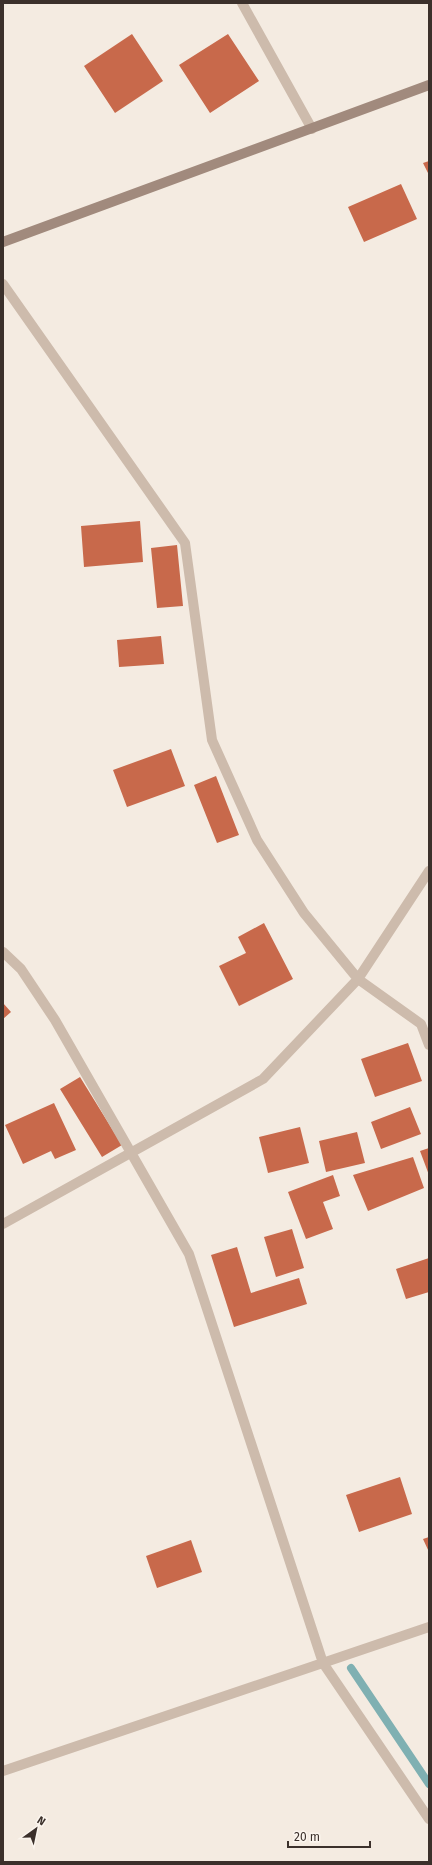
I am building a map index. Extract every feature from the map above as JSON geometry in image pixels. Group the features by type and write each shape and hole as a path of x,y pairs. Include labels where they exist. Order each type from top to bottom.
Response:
{"street":[{"path":"242,3 312,129"},
{"path":"3,242 429,85"},
{"path":"3,284 185,543 212,740 257,840 304,913 358,979 421,1024 429,1045"},
{"path":"3,1224 263,1079 358,979 429,871"},
{"path":"3,952 21,969 56,1020 189,1254 323,1663 429,1819"},
{"path":"3,1771 429,1627"}],"building":[{"path":"132,34 163,81 115,113 84,66"},
{"path":"228,34 259,81 210,113 179,65"},
{"path":"429,161 429,175 423,163"},
{"path":"401,184 417,219 364,242 348,207"},
{"path":"140,521 143,562 84,567 81,526"},
{"path":"177,545 183,606 157,608 151,548"},
{"path":"161,636 164,664 119,667 117,640"},
{"path":"171,749 185,786 127,807 113,770"},
{"path":"216,776 239,835 217,843 194,785"},
{"path":"264,923 293,979 239,1006 219,966 246,953 238,937"},
{"path":"3,1003 11,1012 3,1019"},
{"path":"408,1043 422,1081 375,1097 361,1059"},
{"path":"80,1077 122,1145 102,1157 60,1089"},
{"path":"54,1103 76,1150 55,1159 51,1151 23,1164 5,1125"},
{"path":"410,1107 421,1134 381,1149 371,1122"},
{"path":"300,1127 309,1163 268,1173 259,1137"},
{"path":"357,1132 365,1163 326,1172 319,1141"},
{"path":"429,1148 429,1175 420,1151"},
{"path":"413,1157 424,1188 368,1211 353,1175"},
{"path":"333,1175 340,1196 323,1202 333,1229 306,1239 288,1192"},
{"path":"292,1229 304,1268 276,1277 264,1237"},
{"path":"237,1247 251,1293 299,1278 307,1304 234,1327 211,1255"},
{"path":"429,1258 429,1292 406,1299 396,1269"},
{"path":"400,1477 412,1514 359,1532 346,1495"},
{"path":"429,1537 429,1552 423,1539"},
{"path":"191,1540 202,1572 157,1588 146,1556"}],"waterway":[{"path":"351,1668 429,1784"}]}
